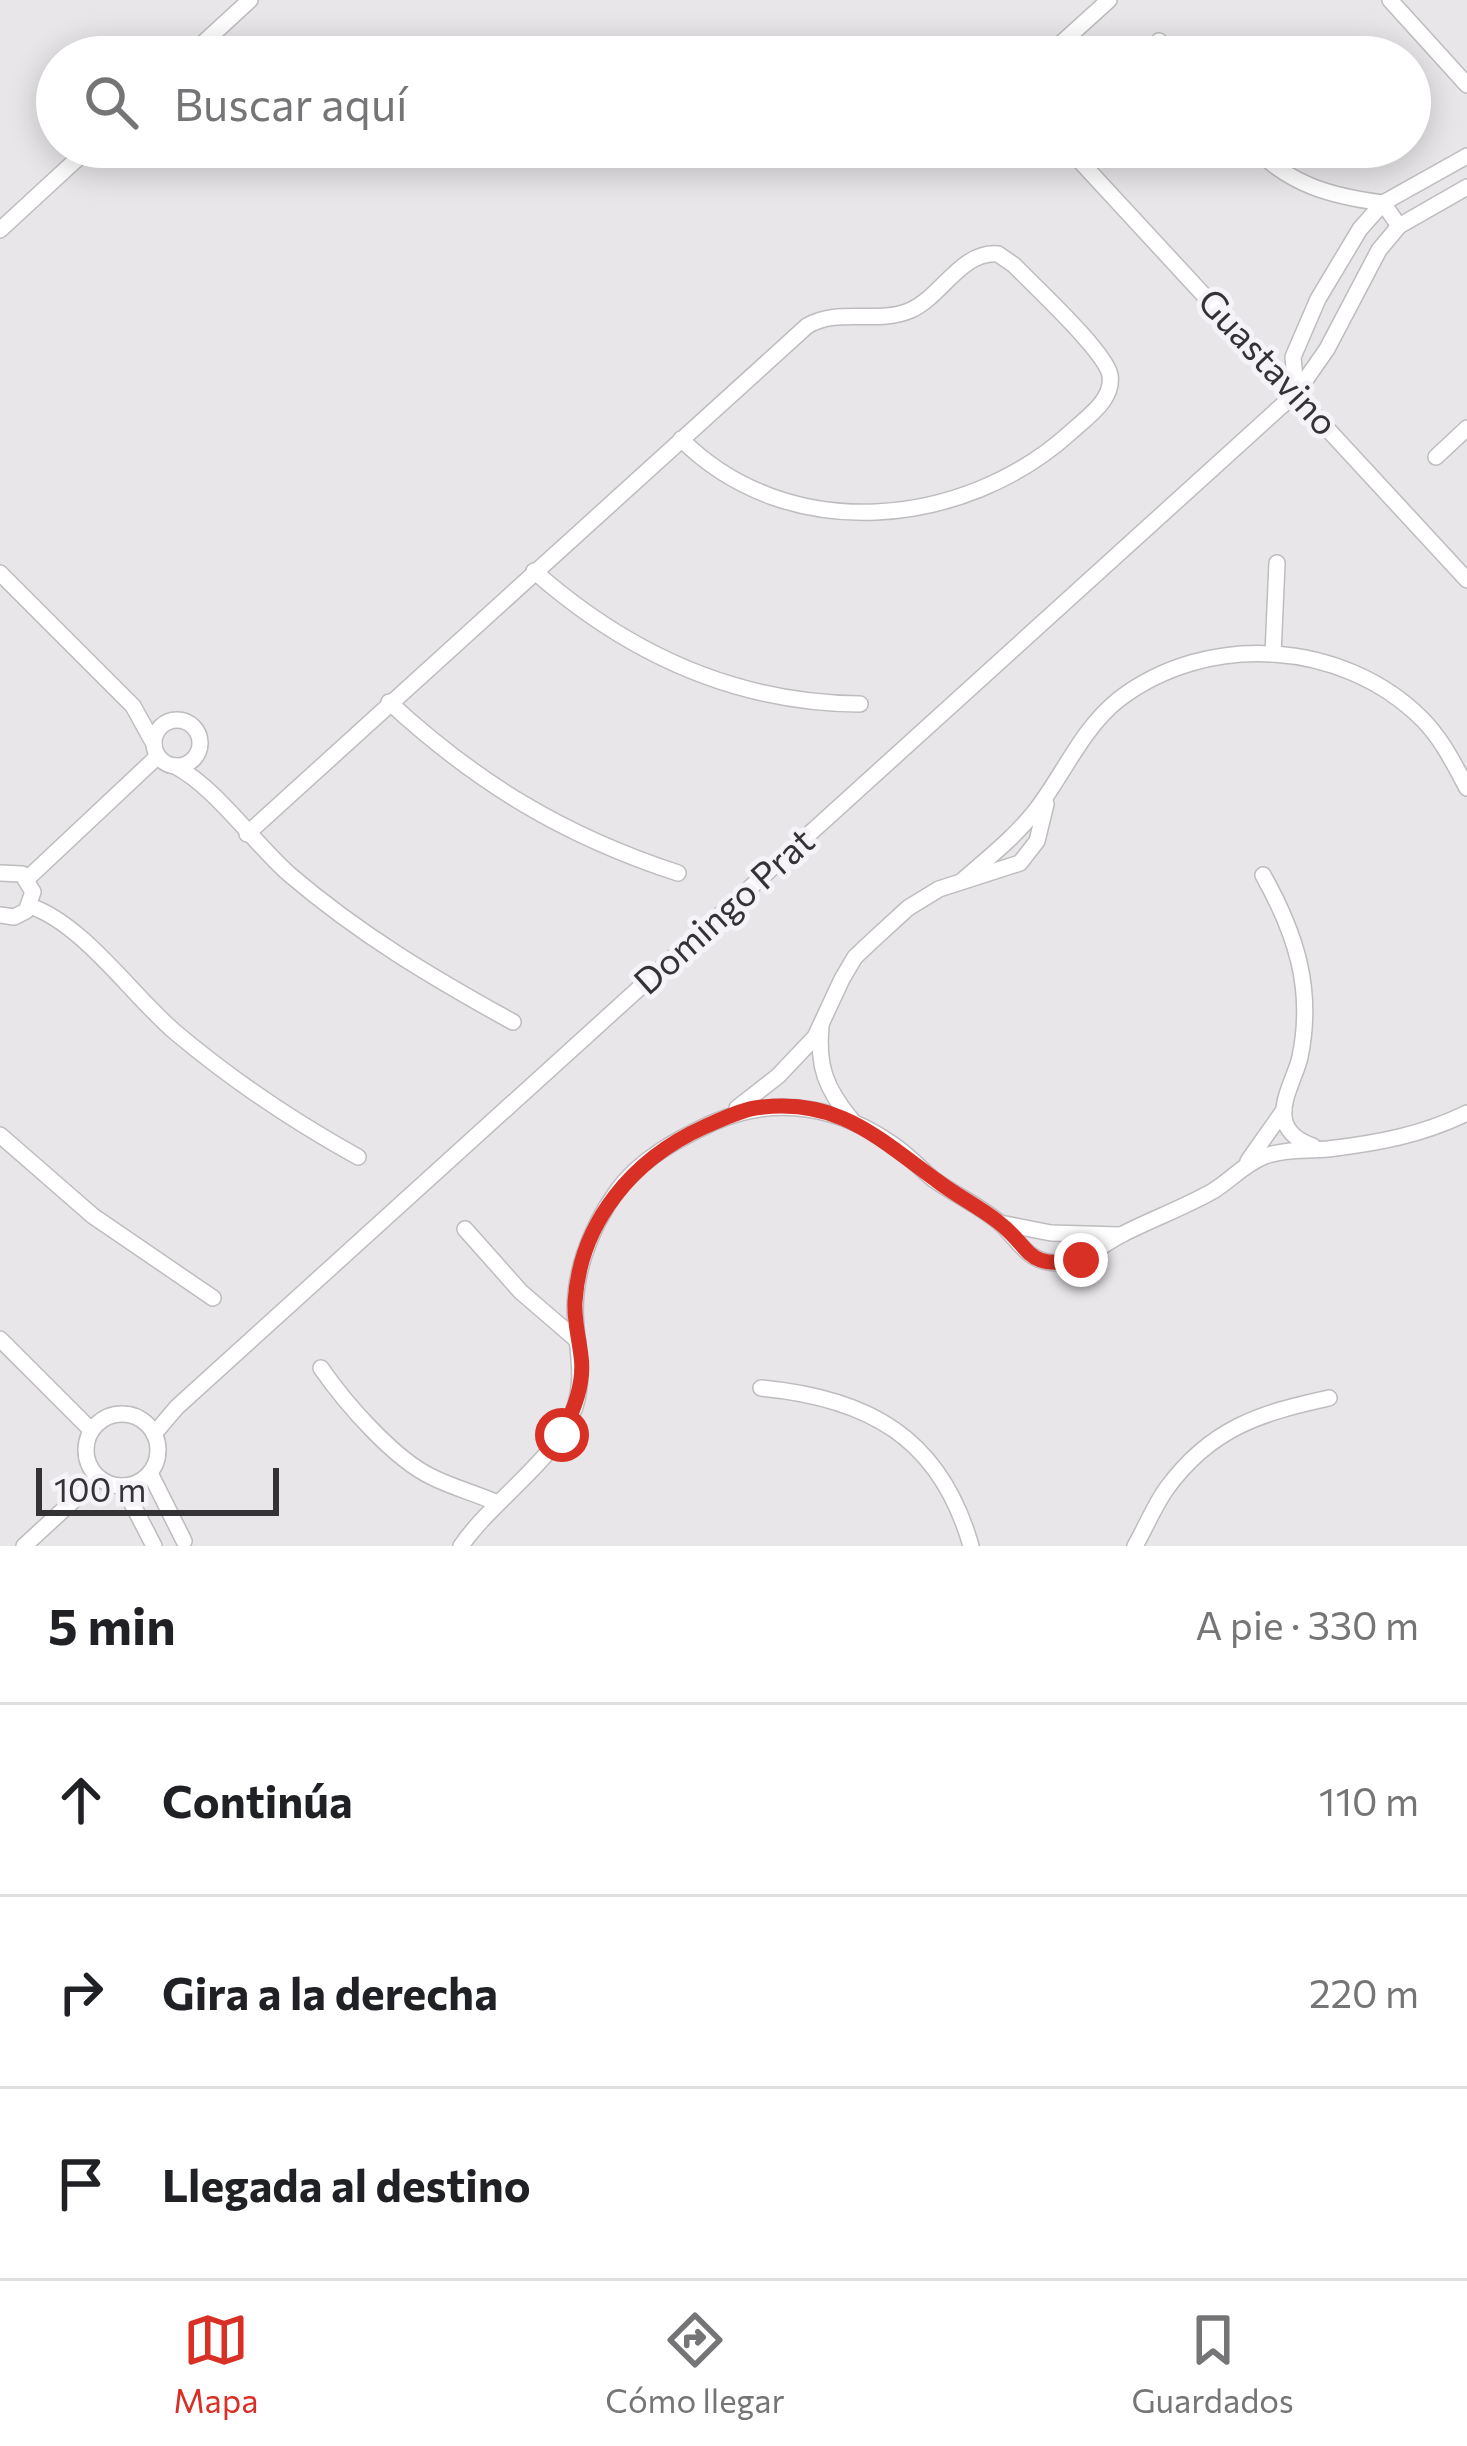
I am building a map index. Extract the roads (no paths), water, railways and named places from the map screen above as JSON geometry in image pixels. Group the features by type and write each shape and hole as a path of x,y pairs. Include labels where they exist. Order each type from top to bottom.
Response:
{"street":[{"path":"211,36 250,0"},
{"path":"1069,36 1108,0"},
{"path":"1390,0 1423,36"},
{"path":"1431,45 1467,85"},
{"path":"1297,392 1293,357 1349,246 1383,203 1467,156"},
{"path":"0,230 68,168"},
{"name":"Guastavino","path":"1087,168 1467,580"},
{"path":"1275,168 1319,192 1383,203 1399,226 1467,187"},
{"name":"Domingo Prat","path":"154,1434 195,1390 1297,392 1327,350 1379,250 1399,226"},
{"path":"247,833 389,701 807,326 834,316 876,318 906,312 930,298 976,257 990,253 1014,265 1099,354 1110,376 1106,398 1031,464 974,494 918,509 833,511 791,502 732,479 681,440"},
{"path":"1303,332 1327,350"},
{"path":"1436,457 1467,428"},
{"path":"1273,653 1277,562"},
{"path":"534,571 626,641 691,672 783,699 860,704"},
{"path":"0,573 134,706 146,714 192,725 212,796"},
{"path":"963,880 1038,808 1104,714 1138,687 1195,662 1273,653 1322,661 1388,691 1438,737 1467,788"},
{"path":"389,701 461,763 534,812 600,847 678,873"},
{"path":"134,706 156,750 212,796 285,870 368,937 513,1022"},
{"path":"28,879 156,750 158,731 174,720"},
{"path":"175,766 193,760 200,743"},
{"path":"724,1118 796,1059 822,1023 855,957 908,908 963,880 1012,868 1031,852 1051,784"},
{"path":"0,873 15,871 28,879 33,892 30,906"},
{"path":"1244,1166 1284,1110 1300,1056 1305,992 1294,936 1262,875"},
{"path":"5,918 30,906"},
{"path":"30,906 64,922 144,1003 203,1054 271,1104 358,1157"},
{"path":"822,1023 830,1093 852,1121"},
{"path":"796,1059 815,1062 824,1070"},
{"path":"778,1076 777,1093 784,1106"},
{"path":"812,1109 823,1105 830,1093"},
{"path":"461,1546 495,1502 562,1435 580,1387 575,1305 580,1267 618,1189 681,1138 724,1118 751,1108 784,1106 852,1121 898,1148 931,1177 1000,1222 1042,1262 1081,1260 1122,1234 1190,1204 1244,1166 1287,1150 1321,1150 1421,1134 1467,1113"},
{"path":"1284,1110 1293,1134 1321,1150"},
{"path":"0,1135 111,1230 213,1298"},
{"path":"1000,1222 1036,1230 1122,1234"},
{"path":"465,1229 538,1307 578,1341"},
{"path":"1030,1255 1036,1230"},
{"path":"1081,1234 1087,1251 1081,1260"},
{"path":"538,1307 575,1305"},
{"path":"0,1339 91,1430"},
{"path":"321,1368 334,1388 407,1461 428,1476 495,1502"},
{"path":"761,1388 838,1400 895,1430 939,1474 971,1546"},
{"path":"1135,1546 1166,1489 1236,1424 1329,1398"},
{"path":"130,1414 154,1434 158,1454 149,1473 123,1486 98,1478 91,1470 85,1450 91,1430 108,1416 130,1414"},
{"path":"149,1473 184,1541"},
{"path":"24,1546 98,1478"},
{"path":"123,1486 154,1546"}]}
